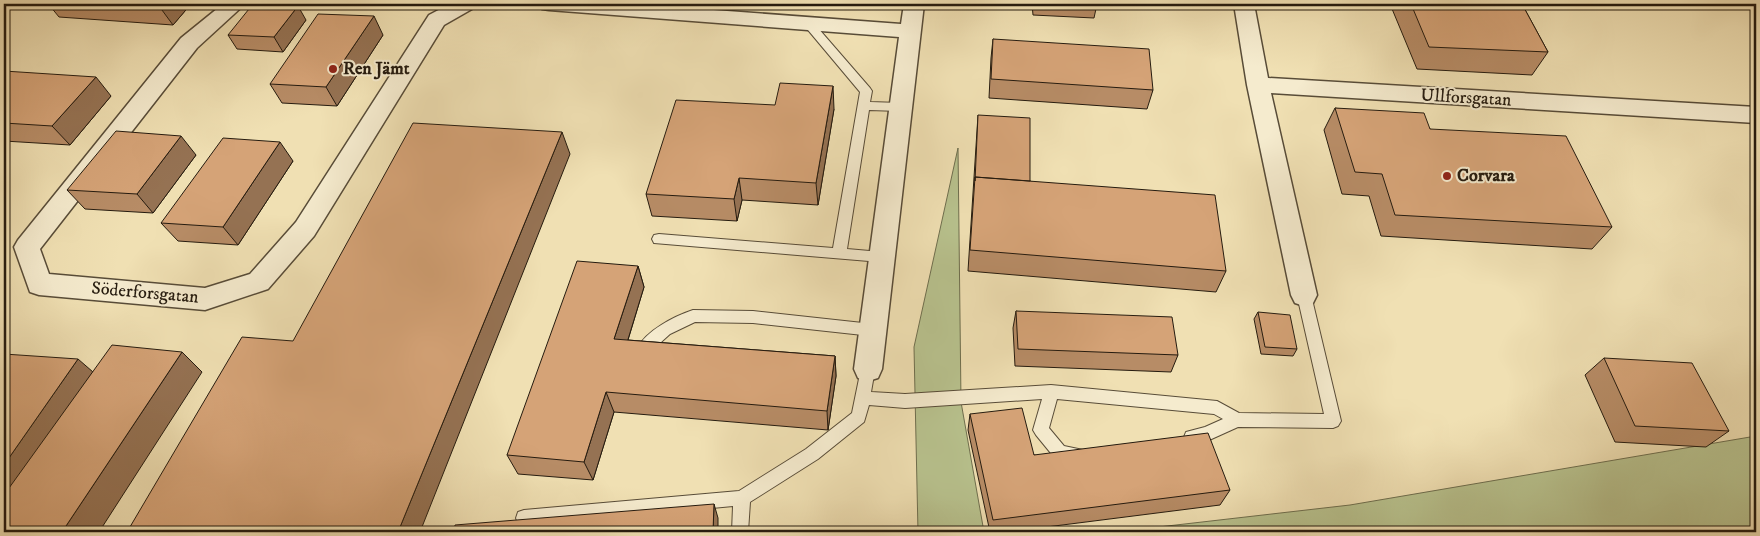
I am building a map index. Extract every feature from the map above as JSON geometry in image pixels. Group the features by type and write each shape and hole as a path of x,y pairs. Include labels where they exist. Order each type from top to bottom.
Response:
{"street":[{"name":"Söderforsgatan","path":"235,4 189,43 26,247 39,284 205,299 260,282 305,229 436,20 465,4"},
{"path":"549,4 910,31"},
{"path":"868,369 914,4"},
{"path":"1244,4 1258,85 1304,295"},
{"name":"Ullforsgatan","path":"1258,85 1756,115"}],"lane":[{"path":"807,22 866,91 839,254"},
{"path":"864,106 900,107"},
{"path":"659,239 881,257"},
{"path":"1179,439 1207,434 1237,420 1333,421 1304,295"},
{"path":"644,349 665,330 693,316 753,317 872,330"},
{"path":"524,518 742,498 812,454 859,417 868,369"},
{"path":"863,398 905,401 1050,392 1217,408 1237,420"},
{"path":"1050,392 1041,430 1060,452 1083,456 1093,454"},
{"path":"740,532 742,498"}],"green space":[{"path":"958,148 961,402 984,532 918,532 914,347"},
{"path":"1756,436 1756,532 1115,532 1350,505"}],"building":[{"path":"125,4 161,4 159,6"},
{"path":"253,4 298,6 274,37 228,35"},
{"path":"1411,4 1522,4 1548,52 1429,47"},
{"path":"318,14 374,16 326,87 270,84"},
{"path":"993,39 1149,49 1153,90 991,79"},
{"path":"4,71 96,77 52,126 4,123"},
{"path":"780,83 833,86 816,183 739,178 734,199 646,194 676,100 775,105"},
{"name":"Corvara","path":"1335,108 1424,113 1430,129 1566,136 1612,227 1395,215 1382,174 1355,172"},
{"path":"978,115 1030,118 1030,181 975,177"},
{"path":"413,123 562,132 398,532 127,532 242,337 293,341"},
{"path":"116,131 181,136 137,194 67,190"},
{"path":"223,138 280,142 223,227 161,223"},
{"path":"975,177 1215,195 1226,271 970,250"},
{"path":"577,261 638,266 614,339 835,356 827,411 606,392 584,462 507,455"},
{"path":"1016,311 1172,317 1178,355 1018,349"},
{"path":"1258,312 1290,315 1297,349 1265,347"},
{"path":"112,345 182,352 62,532 4,532 4,495"},
{"path":"4,354 78,359 4,465"},
{"path":"1604,358 1692,363 1729,431 1635,426"},
{"path":"1022,408 1034,455 1208,433 1230,490 993,520 970,414"},
{"path":"714,504 713,532 454,532 455,525"}],"place":[{"name":"Ren Jämt","path":"333,69"},
{"name":"Corvara","path":"1447,176"}]}
